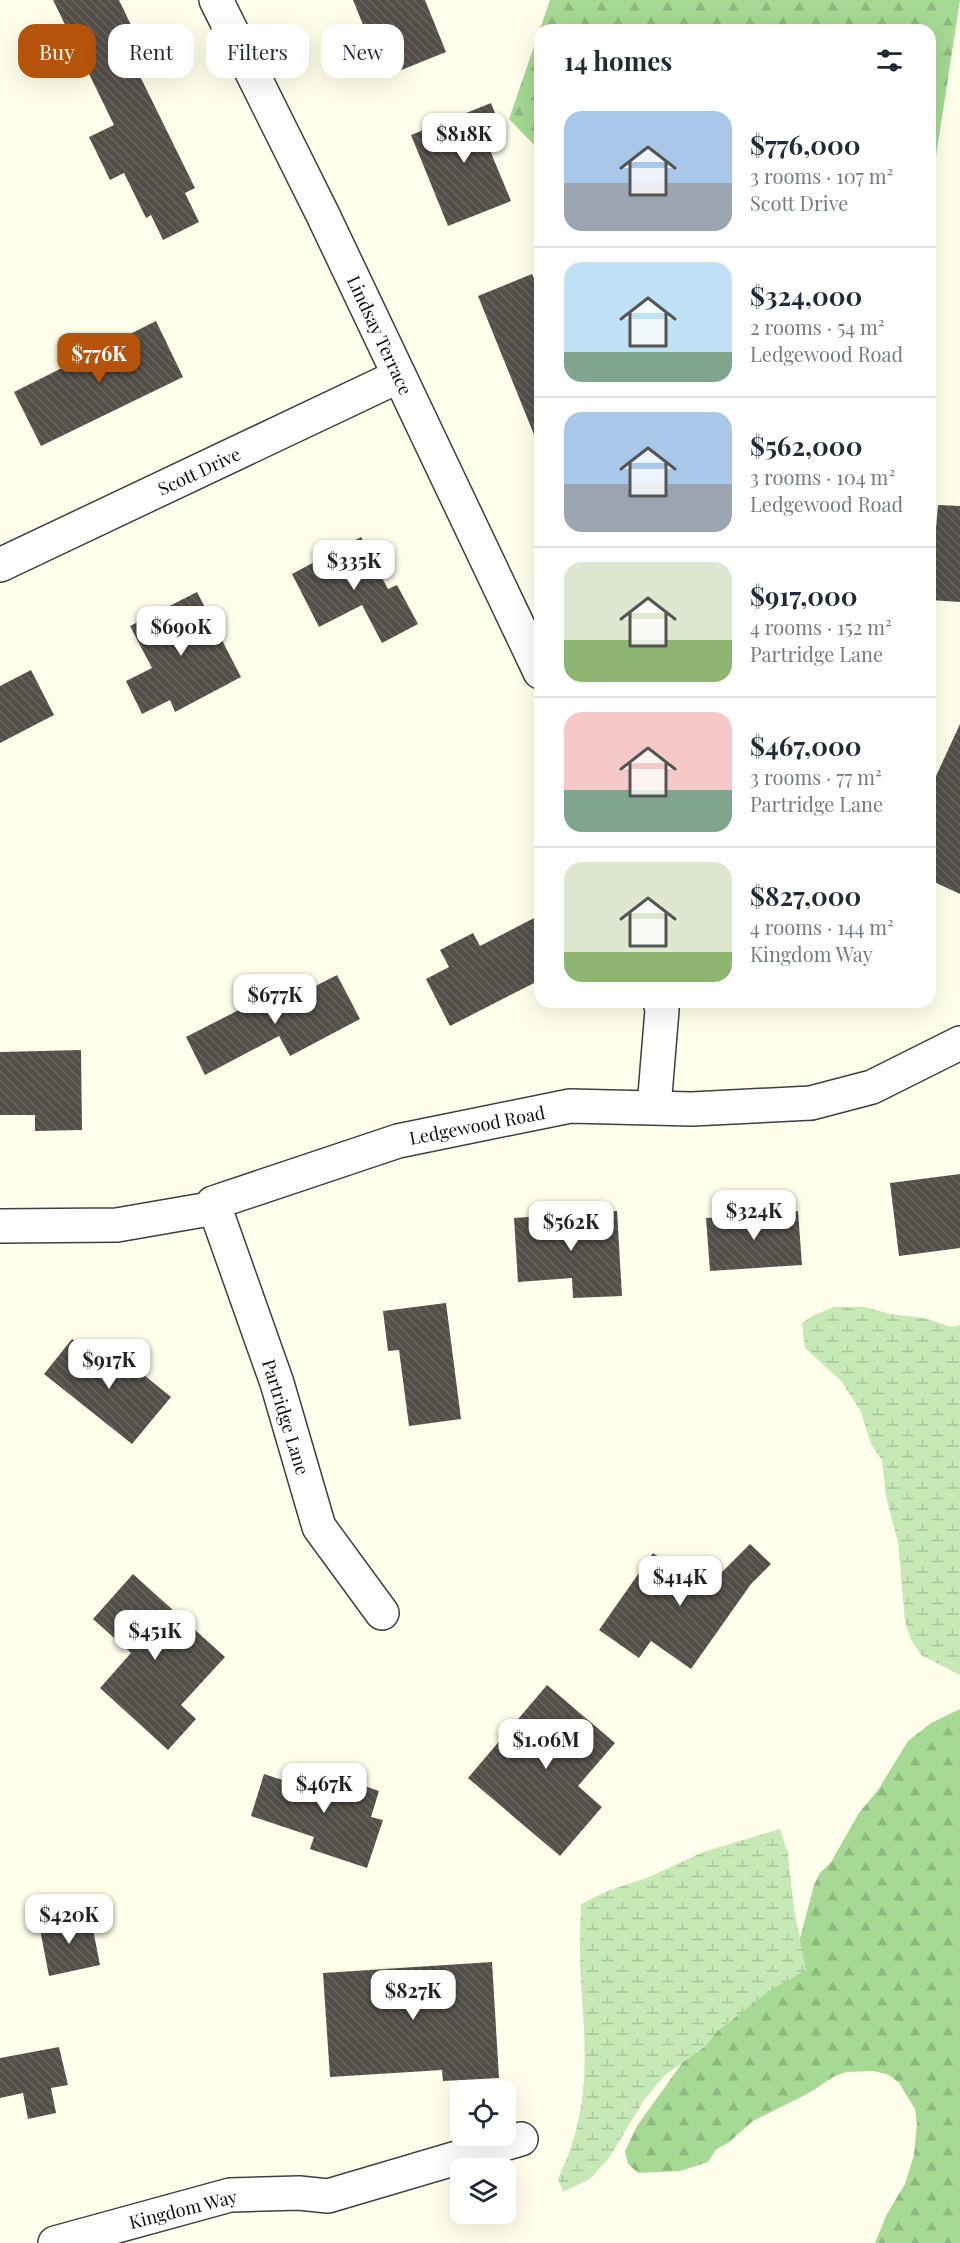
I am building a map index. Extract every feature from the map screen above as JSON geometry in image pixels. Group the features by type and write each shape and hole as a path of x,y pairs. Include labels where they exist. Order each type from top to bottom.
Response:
{"street":[{"name":"Lindsay Terrace","path":"216,0 323,215 534,659"},
{"name":"Scott Drive","path":"0,565 399,376"},
{"path":"654,1107 662,1008"},
{"name":"Ledgewood Road","path":"0,1226 117,1226 215,1208 213,1203 398,1141 570,1106 693,1109 811,1103 872,1087 960,1043"},
{"name":"Partridge Lane","path":"215,1208 277,1383 319,1527 382,1613"},
{"name":"Kingdom Way","path":"55,2243 230,2194 299,2193 328,2196 521,2139"}],"green space":[{"path":"550,0 960,0 936,156 936,24 542,24"},
{"path":"534,46 534,145 509,119"},
{"path":"834,1307 865,1307 890,1314 924,1318 952,1327 960,1325 960,1675 921,1655 911,1640 905,1621 898,1542 886,1497 882,1460 871,1444 861,1412 842,1382 805,1348 802,1323"},
{"path":"960,1709 960,2243 875,2243 887,2214 905,2184 914,2155 917,2124 915,2109 899,2083 889,2075 874,2071 846,2072 833,2077 809,2093 753,2121 728,2143 716,2149 708,2162 680,2171 638,2173 628,2164 625,2151 637,2126 692,2049 732,2020 792,1969 814,1885 820,1873 831,1862 859,1813 878,1790 908,1741 931,1723"},
{"path":"780,1829 788,1854 794,1909 806,1970 774,1988 718,2030 706,2046 665,2075 644,2100 609,2158 590,2179 563,2192 558,2179 576,2130 584,2082 585,2058 580,1972 581,1904 607,1891 649,1877 703,1852"}],"building":[{"path":"53,0 119,0 131,24 108,24 108,78 141,78 195,188 185,193 199,222 163,240 151,215 146,218 124,173 110,180 89,137 114,125 91,78 96,78 96,24 65,24"},
{"path":"353,0 425,0 446,52 404,69 404,24 363,24"},
{"path":"491,103 506,141 489,148 511,201 448,226 411,135"},
{"path":"532,274 534,279 534,435 478,296"},
{"path":"156,321 183,377 41,446 14,392"},
{"path":"938,505 960,506 960,602 936,600"},
{"path":"361,537 388,589 397,585 418,624 382,643 362,605 319,627 292,574"},
{"path":"197,592 241,677 175,712 170,700 142,714 126,681 152,668 130,626"},
{"path":"31,670 54,715 0,743 0,686"},
{"path":"960,724 960,894 936,883 936,776"},
{"path":"534,918 534,983 450,1026 426,979 449,967 440,950 473,933 480,946"},
{"path":"337,975 360,1019 290,1056 279,1036 205,1075 186,1037 270,994 276,1006"},
{"path":"81,1050 82,1130 35,1131 35,1115 0,1115 0,1052"},
{"path":"960,1174 960,1248 899,1256 890,1183"},
{"path":"617,1211 622,1296 573,1298 572,1278 518,1282 514,1218"},
{"path":"798,1211 802,1265 710,1271 706,1218 732,1217 731,1214"},
{"path":"446,1303 461,1419 409,1426 399,1350 388,1351 383,1311"},
{"path":"72,1339 107,1368 118,1354 171,1397 132,1444 44,1374"},
{"path":"750,1544 771,1564 751,1584 691,1669 651,1641 639,1658 599,1630 653,1553 705,1589"},
{"path":"133,1574 225,1657 181,1705 196,1719 168,1750 100,1688 131,1653 93,1619"},
{"path":"547,1685 615,1743 578,1786 602,1807 560,1856 468,1778"},
{"path":"314,1769 379,1791 371,1817 383,1820 367,1868 310,1849 314,1837 251,1816 264,1774 307,1788"},
{"path":"90,1914 100,1965 49,1976 39,1924"},
{"path":"492,1962 499,2078 443,2081 442,2070 330,2077 323,1973"},
{"path":"59,2047 68,2085 51,2088 56,2113 28,2119 23,2093 0,2098 0,2058"}]}
